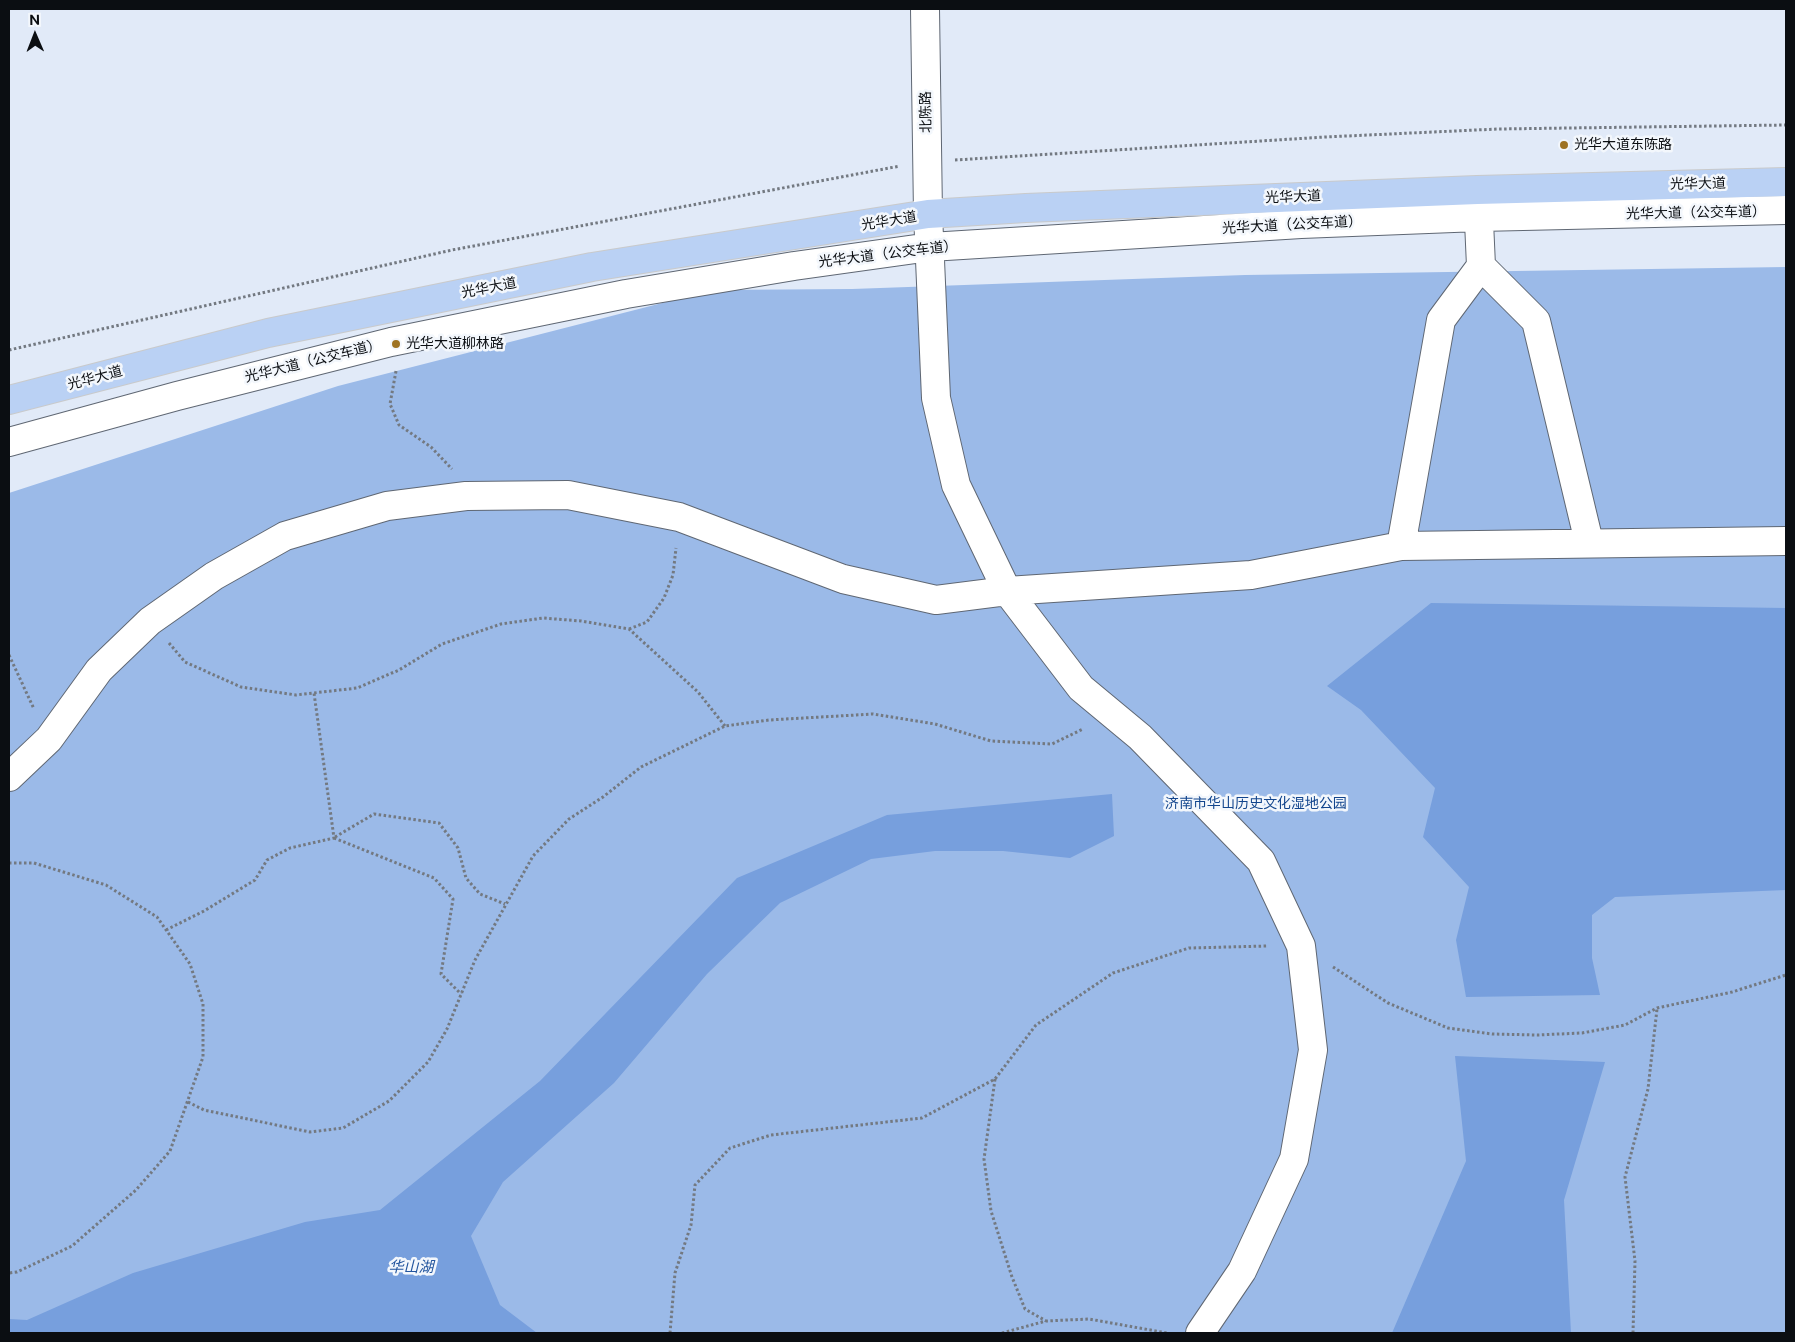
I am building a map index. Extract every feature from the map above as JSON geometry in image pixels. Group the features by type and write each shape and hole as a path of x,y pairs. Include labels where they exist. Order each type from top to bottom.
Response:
{"main road":[{"name":"光华大道","path":"9,400 268,333 592,267 928,214 1026,208 1477,190 1786,182"}],"street":[{"name":"北陈路","path":"924,9 928,214 936,398 956,485 1007,591 1081,688 1140,737 1261,861 1301,946 1313,1050 1294,1159 1242,1271 1200,1333"},
{"path":"1401,546 1441,320 1481,266 1477,190"},
{"name":"光华大道（公交车道）","path":"9,442 168,398 392,342 626,294 794,266 930,247 1209,229 1479,216 1786,210"},
{"path":"1481,266 1536,321 1589,542"},
{"path":"9,777 50,739 99,670 150,622 214,576 285,536 387,506 466,496 568,495 679,517 852,582 936,600 1007,591 1251,575 1401,546 1786,540"}],"path":[{"path":"397,365 390,404 399,425 431,447 448,463 466,496"},
{"path":"150,622 185,662 241,687 296,694 357,688 399,670 442,644 501,624 543,618 581,621 629,629 647,622 664,598 673,575 679,517"},
{"path":"629,629 698,692 725,726"},
{"path":"9,655 50,739"},
{"path":"314,693 334,838"},
{"path":"188,1102 204,1110 310,1132 344,1128 389,1101 428,1062 447,1028 475,960 533,856 569,819 603,797 641,767 725,726 777,720 873,714 935,724 991,741 1052,744 1113,715"},
{"path":"166,930 255,880 267,860 290,848 334,838 374,814 439,823 458,848 466,878 480,894 506,904"},
{"path":"334,838 434,878 454,899 441,974 461,994"},
{"path":"9,863 34,863 106,885 157,917 190,964 203,1004 203,1057 170,1151 136,1190 72,1246 18,1272 9,1273"},
{"path":"670,1333 675,1273 691,1225 695,1185 730,1148 771,1135 922,1118 995,1079 1036,1025 1114,973 1189,948 1301,946 1388,1004 1448,1028 1492,1034 1538,1035 1582,1033 1625,1025 1657,1008 1732,992 1786,975"},
{"path":"1632,1333 1635,1261 1625,1178 1648,1089 1657,1008"},
{"path":"995,1079 984,1159 991,1211 1025,1309 1046,1321"},
{"path":"1002,1333 1046,1321 1089,1319 1167,1333"}],"green space":[{"name":"济南市华山历史文化湿地公园","path":"1786,267 1786,1333 9,1333 9,493 338,386 713,290 852,289 1245,275"}],"water":[{"path":"1431,603 1786,608 1786,890 1615,897 1592,915 1592,958 1600,995 1466,997 1456,940 1469,887 1423,837 1435,788 1361,710 1327,686"},
{"name":"华山湖","path":"1112,794 1114,836 1070,858 1003,851 935,851 871,859 780,903 707,974 614,1083 503,1182 471,1236 500,1305 537,1333 9,1333 9,1319 27,1320 133,1273 305,1222 380,1210 540,1081 737,878 887,815"},
{"path":"1455,1056 1605,1062 1564,1200 1571,1333 1392,1333 1466,1161"}],"place":[{"name":"光华大道东陈路","path":"1564,145"},
{"name":"光华大道柳林路","path":"396,344"}]}
